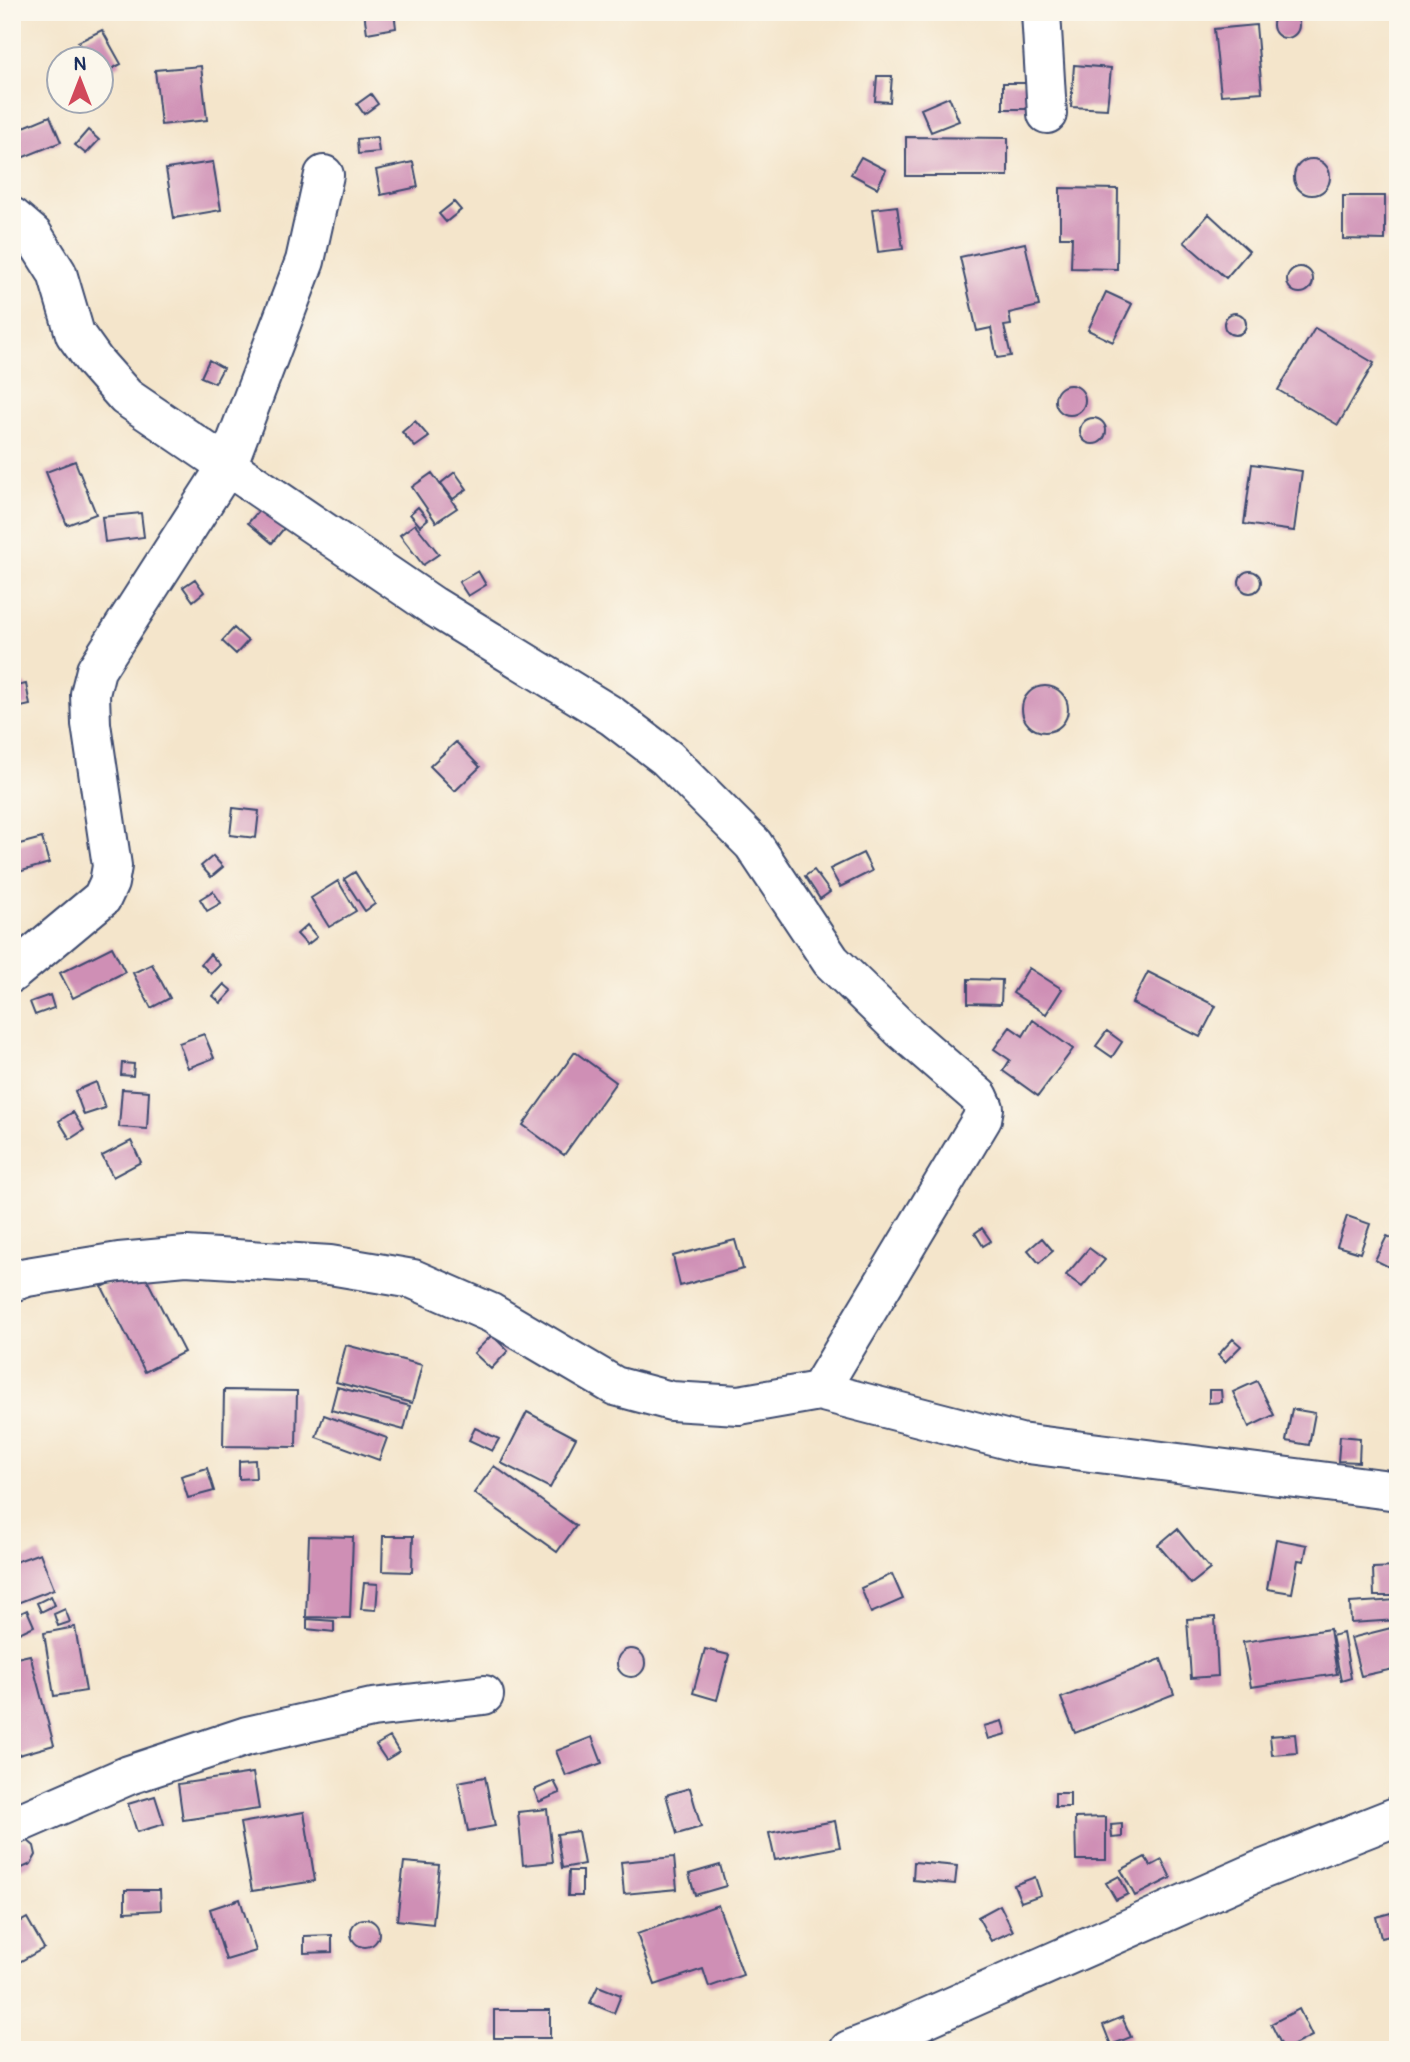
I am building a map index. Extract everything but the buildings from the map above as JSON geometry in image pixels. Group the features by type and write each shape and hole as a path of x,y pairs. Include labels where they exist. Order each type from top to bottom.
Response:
{"street":[{"path":"1041,12 1047,114"},
{"path":"12,973 102,898 109,883 112,866 91,724 90,694 96,670 227,466 305,261 324,174"},
{"path":"12,217 33,235 57,273 75,334 94,362 126,397 433,606 612,716 667,758 753,844 831,961 902,1030 979,1097 984,1108 982,1119 819,1391"},
{"path":"17,1270 186,1256 330,1265 413,1279 491,1313 615,1386 671,1401 739,1405 819,1391 1020,1443 1398,1491"},
{"path":"12,1826 129,1775 247,1736 372,1709 484,1695"},
{"path":"849,2050 894,2042 1261,1870 1398,1816"}]}
